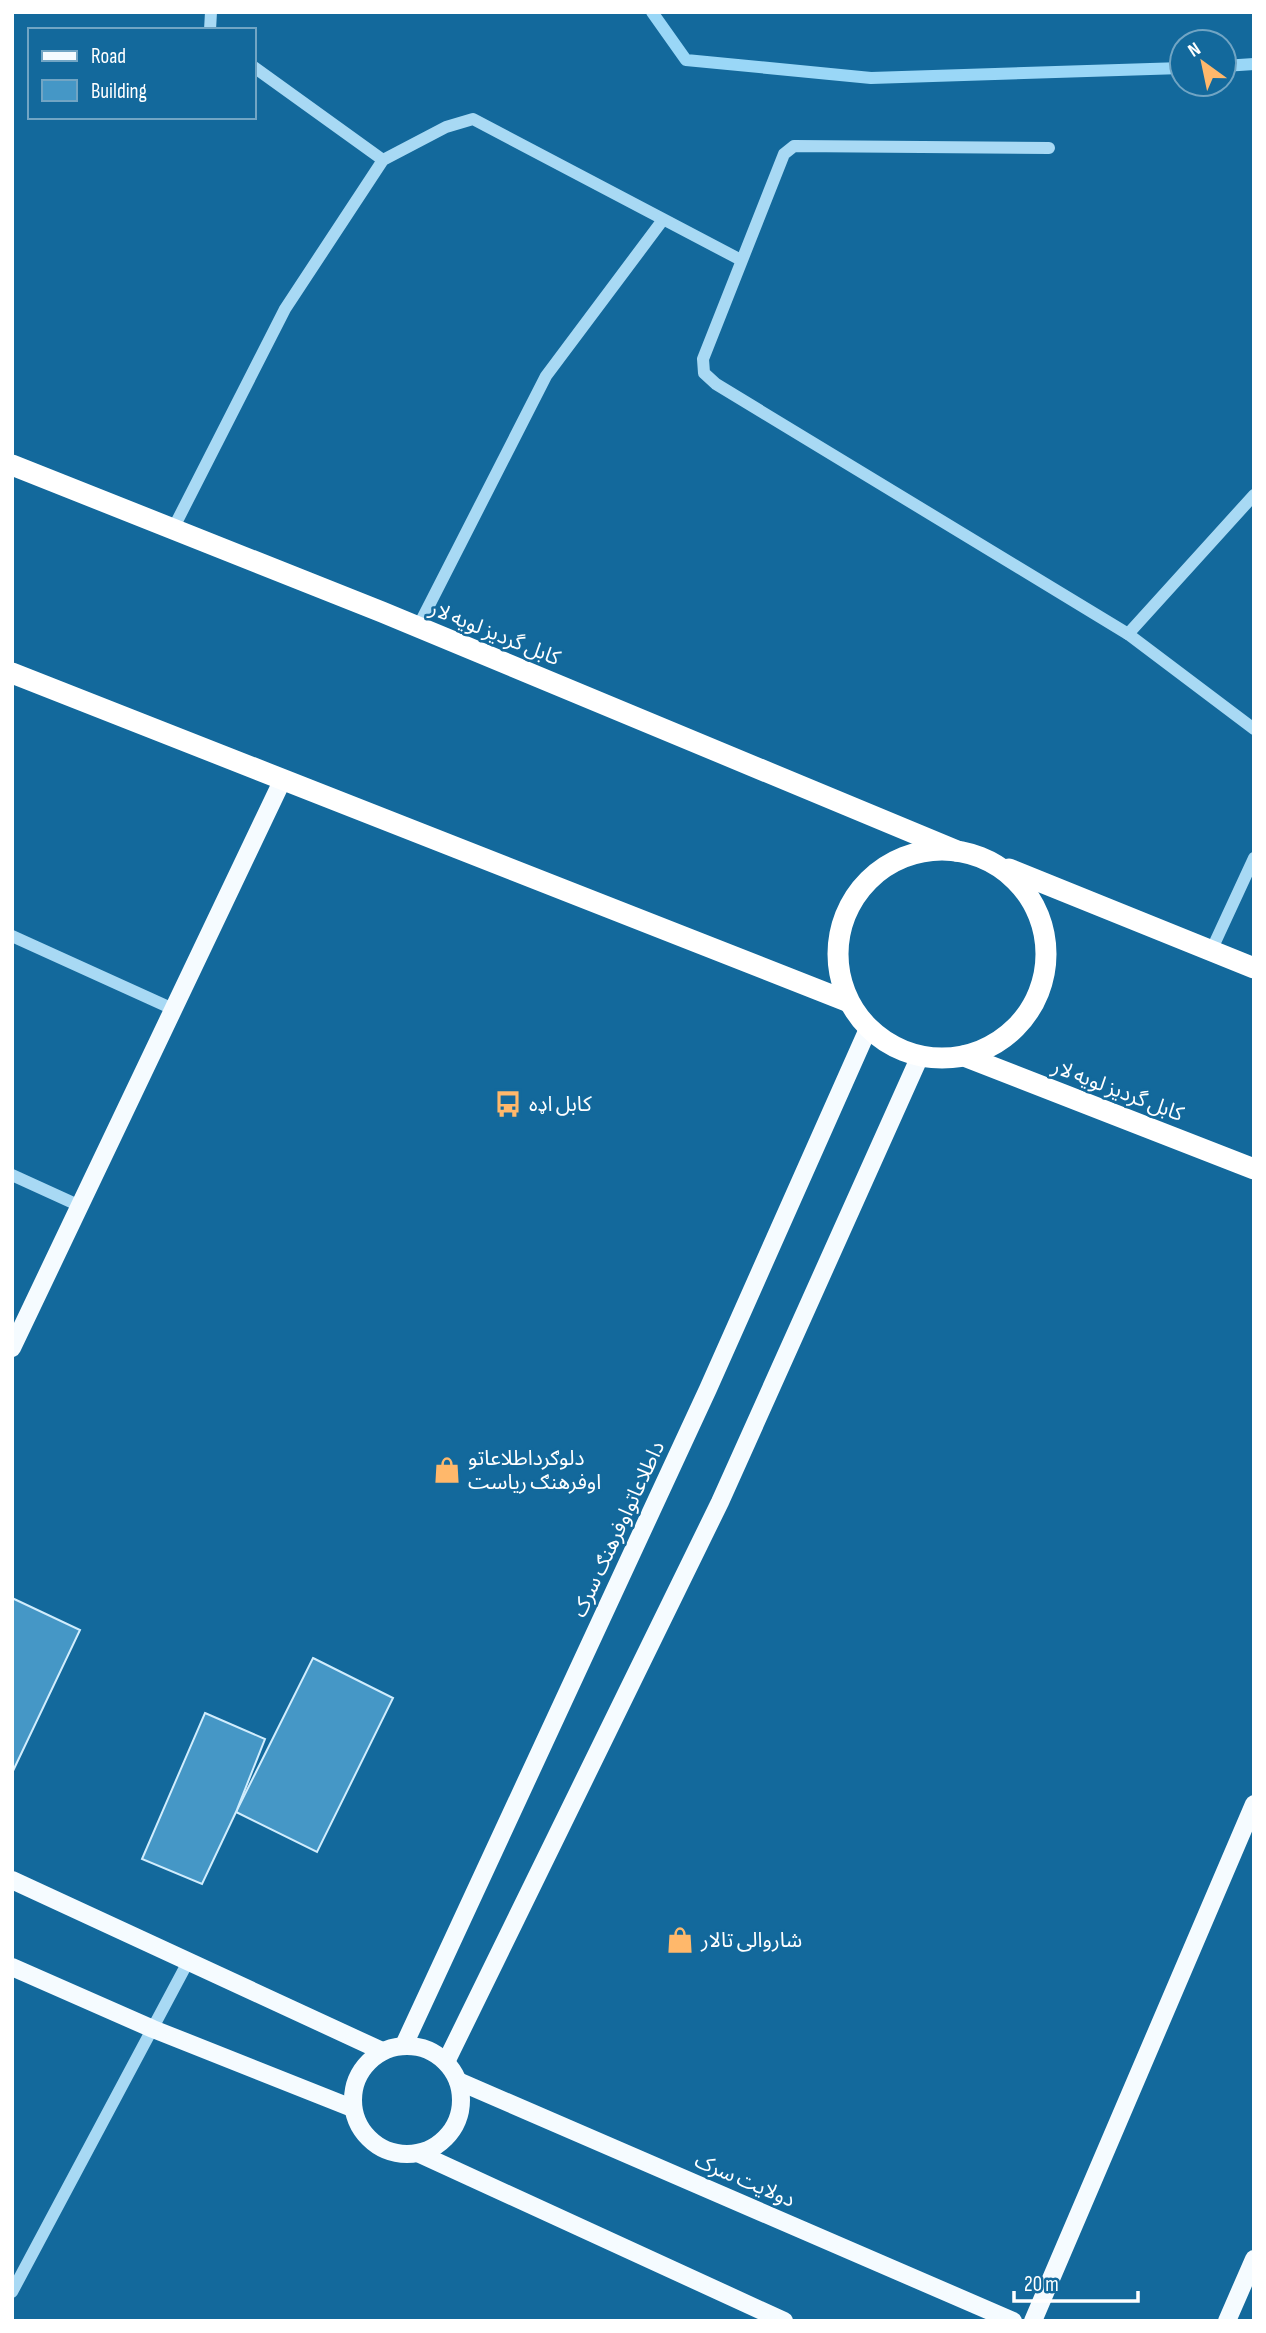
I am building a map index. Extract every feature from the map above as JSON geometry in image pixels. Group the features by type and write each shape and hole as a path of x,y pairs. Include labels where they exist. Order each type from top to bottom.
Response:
{"highway":[{"name":"کابل گردیز لویه لار","path":"12,465 418,627 957,850"},
{"path":"12,673 849,1002"},
{"path":"997,864 1024,888 1041,919 1046,954 1041,989 1024,1020 997,1043 964,1056 920,1056 892,1046 868,1029 849,1002 839,971 838,939 848,908 868,881 894,861 925,851 957,850 997,864 1254,968"},
{"name":"کابل گردیز لویه لار","path":"964,1056 1254,1169"}],"main road":[{"path":"12,1348 282,779"},
{"name":"داطلاعاتواوفرهنګ سرک","path":"404,2045 708,1389 868,1029"},
{"path":"446,2062 720,1502 920,1056"},
{"path":"1033,2321 1254,1804"},
{"path":"12,1880 382,2052"},
{"path":"12,1967 153,2029 352,2108 376,2146 397,2154 420,2154 784,2321"},
{"path":"352,2108 354,2086 365,2065 382,2052 404,2045 427,2050 446,2062 458,2081 461,2104 455,2126 441,2143 420,2154"},
{"name":"دولایت سرک","path":"458,2081 1013,2321"},
{"path":"1227,2321 1254,2259"}],"street":[{"path":"256,67 383,160"},
{"path":"173,528 285,309 383,160 446,127 473,119 662,221 741,260"},
{"path":"1049,148 793,146 784,154 741,260 703,359 704,373 716,384 1128,634 1254,729"},
{"path":"418,627 546,376 662,221"},
{"path":"1128,634 1254,495"},
{"path":"1211,951 1254,858"},
{"path":"12,936 173,1009"},
{"path":"12,1175 80,1206"},
{"path":"12,2291 189,1960"}],"building":[{"path":"12,1598 80,1630 12,1773"},
{"path":"313,1658 393,1698 317,1852 236,1812"},
{"path":"205,1713 265,1739 236,1812 202,1884 142,1859"}],"waterway":[{"path":"652,12 686,60 871,78 1168,68"},
{"path":"1238,65 1254,64"}],"place":[{"name":"کابل اډه","path":"508,1104"},
{"name":"دلوګرداطلاعاتو اوفرهنګ ریاست","path":"447,1470"},
{"name":"شاروالی تالار","path":"680,1940"}]}
